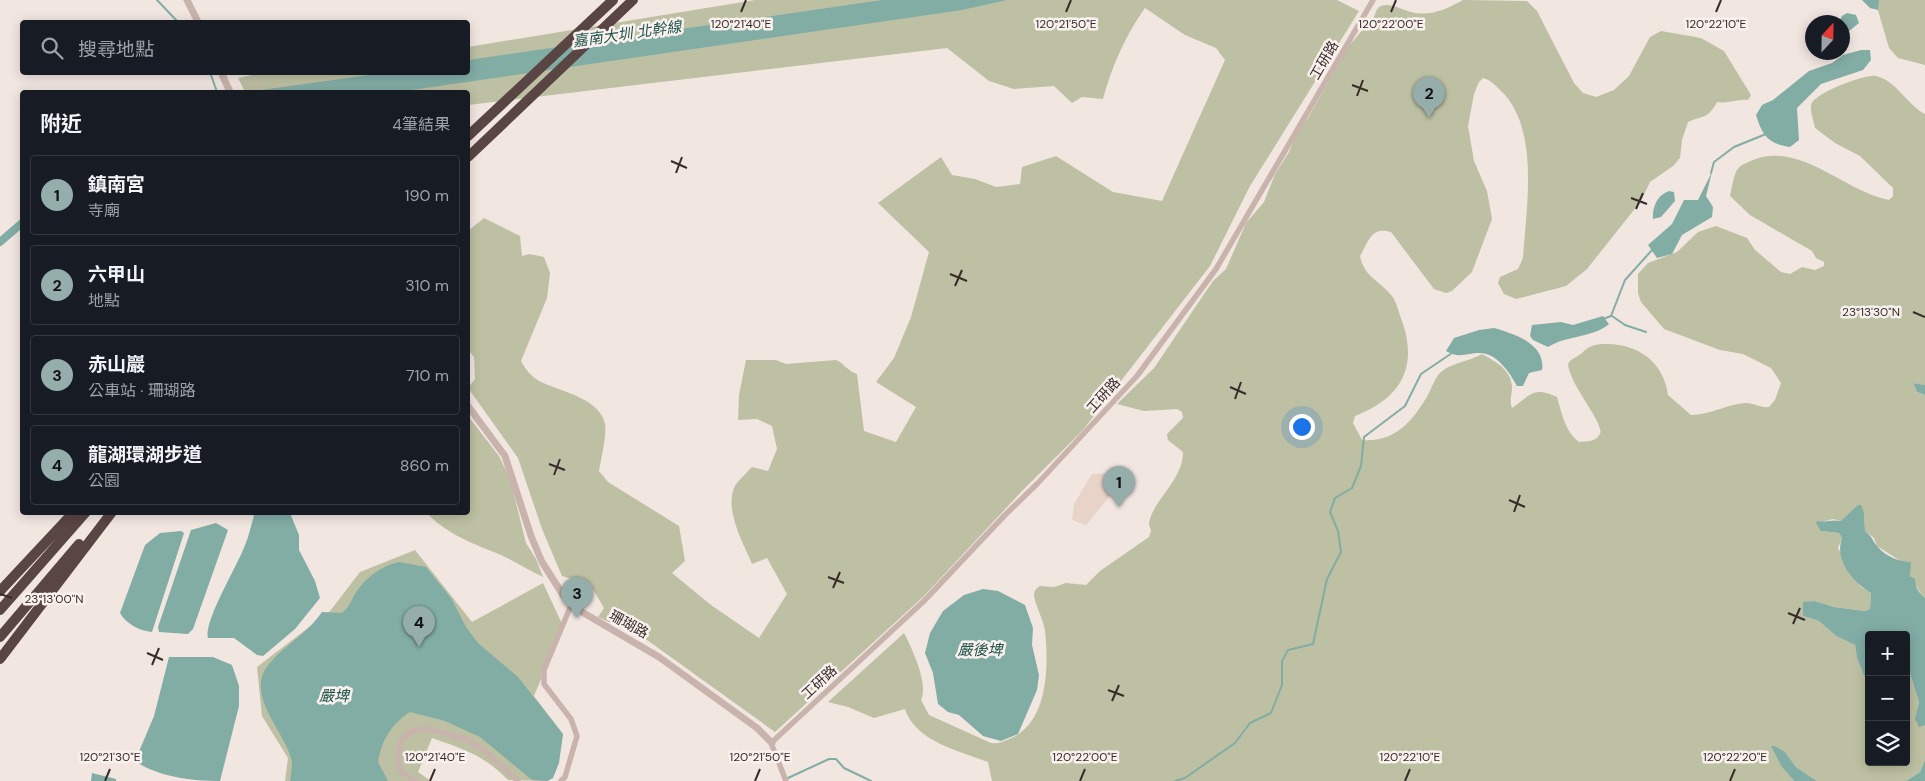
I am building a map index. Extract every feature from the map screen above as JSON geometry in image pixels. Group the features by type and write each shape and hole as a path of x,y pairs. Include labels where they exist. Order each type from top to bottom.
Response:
{"highway":[{"path":"470,134 613,0"},
{"path":"470,155 632,0"},
{"path":"0,591 71,515"},
{"path":"0,610 83,515"},
{"path":"0,636 108,515"},
{"path":"0,659 109,515"}],"street":[{"path":"188,0 197,20"},
{"name":"工研路","path":"772,743 924,601 1005,515 1045,476 1137,376 1216,269 1373,0"},
{"path":"222,75 229,90"},
{"name":"珊瑚路","path":"470,409 505,456 537,551 557,588 572,604 588,616 659,656 757,728 772,743 786,781"},
{"path":"561,781 565,777 578,736 570,719 544,684 544,670 572,604"},
{"path":"416,781 400,771 398,758 401,740 411,732 425,728 466,739 486,752 518,781"}],"green space":[{"path":"755,0 1337,0 1359,11 1250,186 1210,266 1083,430 1023,490 923,597 775,732 647,640 598,617 604,608 590,584 562,576 542,529 518,458 470,391 470,385 475,379 474,357 470,352 470,229 484,218 520,236 522,256 529,254 544,257 550,273 547,298 521,361 526,370 539,381 578,396 602,415 605,424 605,441 599,471 608,482 679,526 685,561 672,573 711,605 759,638 787,594 767,558 752,564 733,517 732,497 735,485 752,467 768,471 777,449 772,426 757,419 738,420 739,395 746,360 776,360 786,364 836,360 857,374 864,431 896,442 916,407 876,382 894,358 911,317 929,252 878,203 941,157 952,175 975,179 996,187 1020,184 1022,167 1056,156 1113,192 1162,201 1225,60 1216,48 1185,35 1145,8 1131,29 1120,52 1103,99 1082,97 1072,103 1054,86 1014,89 989,81 947,48 470,105 470,90 244,90 238,78 252,75 470,75 470,47"},
{"path":"1463,0 1527,1 1537,11 1574,83 1583,93 1596,97 1614,90 1629,76 1650,37 1661,31 1701,38 1724,51 1751,95 1748,100 1717,102 1708,114 1688,122 1682,140 1680,158 1673,166 1650,182 1641,201 1587,269 1566,286 1516,299 1504,294 1498,283 1500,277 1518,269 1523,258 1528,192 1526,146 1521,124 1512,105 1495,85 1483,78 1479,82 1474,94 1468,126 1474,161 1487,191 1492,219 1472,272 1452,291 1446,293 1434,289 1391,232 1384,231 1379,231 1371,236 1360,256 1368,274 1392,296 1395,302 1407,338 1408,354 1406,368 1394,391 1383,401 1355,416 1353,423 1362,440 1374,440 1394,434 1410,421 1417,412 1440,373 1448,367 1482,354 1502,367 1509,376 1512,388 1512,408 1537,392 1557,397 1565,422 1574,438 1579,442 1594,440 1600,434 1600,429 1574,382 1568,364 1588,348 1600,344 1629,347 1648,358 1661,374 1666,384 1668,395 1691,415 1746,403 1769,407 1775,400 1781,383 1771,368 1743,354 1720,350 1664,329 1641,302 1638,293 1638,274 1648,263 1677,252 1698,232 1716,226 1747,238 1755,250 1781,272 1790,274 1802,267 1815,270 1824,266 1824,262 1816,258 1812,251 1750,215 1730,196 1737,170 1742,165 1753,160 1771,156 1788,157 1805,162 1872,195 1889,200 1893,196 1893,188 1860,156 1835,143 1815,128 1811,105 1821,95 1840,85 1876,76 1890,83 1925,114 1925,385 1913,383 1917,392 1925,395 1925,598 1902,562 1877,546 1874,538 1865,531 1864,513 1841,521 1833,519 1822,522 1821,531 1839,533 1842,538 1838,548 1861,587 1871,593 1870,609 1865,611 1834,607 1815,601 1803,603 1803,616 1819,621 1836,636 1855,645 1857,658 1865,678 1865,766 1910,766 1910,674 1919,702 1916,719 1919,726 1925,725 1925,760 1920,772 1906,781 1817,781 1796,767 1785,752 1782,767 1794,781 992,781 988,762 952,749 928,737 910,720 905,709 874,718 848,707 828,702 904,633 919,666 923,685 921,700 929,715 991,743 998,743 1009,739 1022,732 1032,721 1039,708 1043,693 1047,661 1045,631 1034,598 1035,590 1040,586 1054,587 1066,583 1086,585 1100,571 1149,537 1151,531 1149,521 1153,511 1174,480 1182,462 1183,452 1168,440 1167,434 1183,418 1182,412 1177,409 1144,411 1117,404 1154,368 1213,281 1226,269 1246,223 1264,202 1275,174 1289,152 1296,134 1308,118 1348,47 1378,9 1381,6 1388,5 1411,12 1432,13"},
{"path":"1879,0 1925,0 1925,65 1898,58 1889,48 1877,7"},
{"path":"470,419 499,456 510,479 526,543 536,559 543,577 507,558 471,543 435,521 429,515 470,515"},
{"name":"嚴埤","path":"415,550 472,622 543,583 563,626 534,696 563,734 553,778 547,781 508,780 482,759 432,738 418,772 431,781 285,781 288,758 262,716 257,667 330,611 360,572"}],"shaded area":[{"path":"1129,473 1086,525 1072,520 1074,504 1092,474"}],"water":[{"path":"882,0 1007,0 962,10 412,90 261,90 370,75 470,75 470,60"},
{"path":"1862,0 1879,0 1878,10 1870,8"},
{"path":"1847,13 1856,15 1859,23 1850,30 1850,15 1844,15"},
{"path":"1870,50 1871,60 1863,70 1821,84 1797,108 1799,140 1790,147 1771,141 1761,128 1756,115 1762,105 1773,100 1809,71 1836,60 1850,60 1850,53"},
{"path":"1712,172 1706,196 1713,207 1712,217 1682,235 1672,254 1657,258 1648,245 1672,224 1684,200 1698,200"},
{"path":"1669,191 1674,192 1675,201 1661,217 1653,219 1656,202"},
{"path":"1603,316 1609,324 1603,329 1563,340 1548,347 1533,340 1530,336 1532,325 1561,322 1573,325"},
{"path":"1494,328 1519,337 1534,347 1539,353 1542,361 1542,370 1529,373 1523,386 1517,386 1507,370 1492,356 1480,353 1455,355 1446,351 1454,338 1479,330"},
{"path":"1913,383 1925,385 1925,395 1917,392"},
{"path":"1858,505 1861,505 1864,513 1865,531 1876,545 1893,558 1911,562 1910,576 1915,579 1918,590 1925,598 1925,725 1919,727 1915,719 1919,702 1910,674 1910,631 1865,631 1865,678 1857,658 1855,645 1836,636 1819,621 1803,616 1803,602 1815,601 1834,607 1865,611 1870,609 1871,593 1852,577 1843,562 1840,546 1842,538 1839,533 1821,531 1816,523 1817,521 1841,521"},
{"path":"253,515 291,515 299,535 299,550 315,581 320,598 295,629 263,656 257,655 234,638 208,638 211,620 248,538 254,516"},
{"path":"216,523 228,530 193,629 188,634 159,632 158,627 191,530"},
{"path":"181,531 184,533 152,632 138,628 130,624 120,613 145,545 160,533"},
{"name":"嚴埤","path":"399,562 426,567 451,598 466,627 478,643 518,677 563,734 559,763 553,778 547,781 532,780 480,737 445,721 410,712 388,733 382,747 378,762 388,781 290,781 291,758 267,711 261,686 263,675 276,656 309,627 322,612 342,613 370,576 387,566"},
{"name":"嚴後埤","path":"983,589 998,591 1025,605 1033,628 1032,645 1039,675 1037,690 1018,734 1001,741 983,736 959,715 948,712 938,704 933,673 925,653 930,633 943,611 964,595"},
{"path":"169,657 213,657 232,665 239,686 239,706 220,781 176,777 154,771 135,761 154,716"},
{"path":"1771,746 1775,746 1785,752 1796,767 1817,781 1794,781 1782,767"},
{"path":"1925,760 1925,781 1906,781 1920,772"},
{"path":"92,773 116,779 116,781 91,781"}],"waterway":[{"path":"157,0 176,20"},
{"path":"211,75 216,90"},
{"path":"1711,173 1714,162 1734,147 1766,134"},
{"name":"嘉南大圳 北幹線","path":"0,242 20,225"},
{"path":"1603,319 1611,316 1625,280 1652,250"},
{"path":"1612,316 1625,325 1646,332"},
{"path":"1175,781 1185,778 1235,743 1250,723 1271,713 1282,685 1282,661 1288,650 1313,644 1327,579 1341,552 1338,531 1330,512 1335,498 1352,488 1361,466 1364,437 1405,406 1421,374 1452,353"},
{"path":"788,778 829,759 836,759 844,768 871,781"}],"place":[{"name":"六甲山","path":"1429,118"},
{"name":"鎮南宮","path":"1119,507"},
{"name":"赤山巖","path":"577,618"},
{"name":"龍湖環湖步道","path":"419,647"}]}
